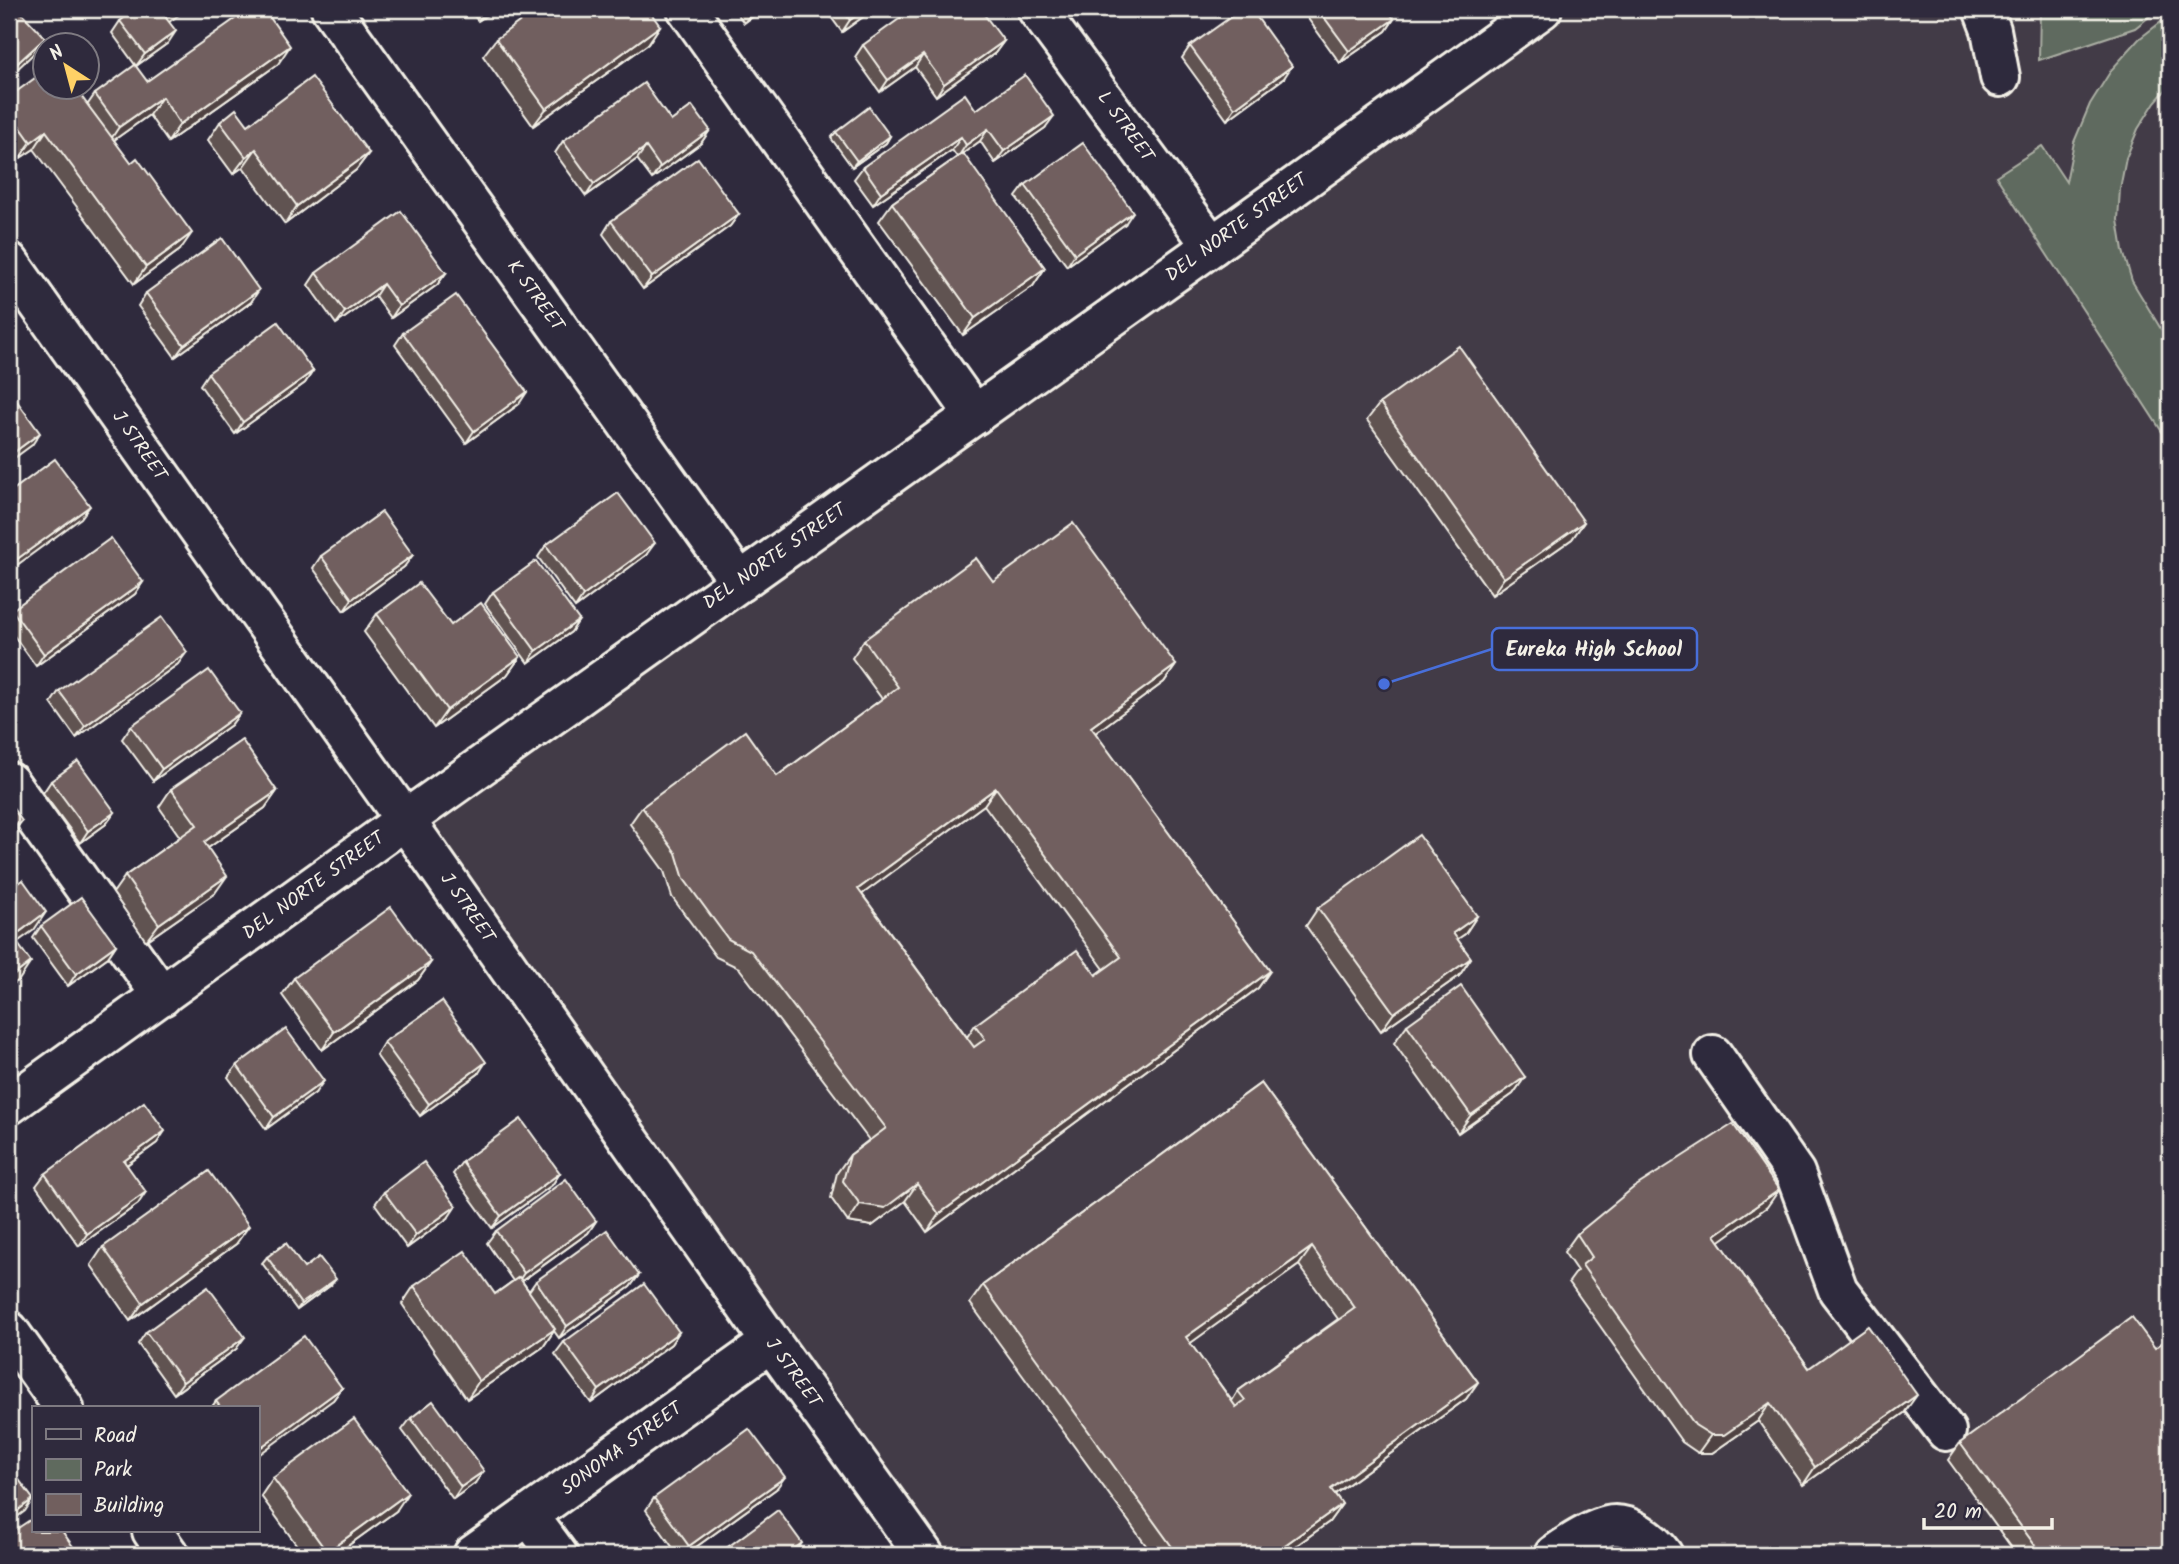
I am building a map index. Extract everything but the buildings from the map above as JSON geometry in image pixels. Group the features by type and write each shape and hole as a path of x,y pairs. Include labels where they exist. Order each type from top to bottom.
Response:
{"street":[{"name":"K STREET","path":"331,9 740,582"},
{"path":"687,9 975,415"},
{"name":"L STREET","path":"1037,9 1212,246"},
{"name":"DEL NORTE STREET","path":"9,1105 1542,9"},
{"path":"1983,9 1991,30 2000,77"},
{"name":"J STREET","path":"9,262 924,1555"},
{"path":"9,782 162,996"},
{"path":"1713,1055 1795,1173 1838,1290 1946,1431"},
{"path":"9,1331 63,1406"},
{"name":"SONOMA STREET","path":"473,1555 771,1342"},
{"path":"528,1516 558,1555"},
{"path":"1554,1555 1609,1525 1631,1529 1654,1544 1663,1555"},
{"path":"153,1532 169,1555"}],"shaded area":[{"path":"1542,9 2170,9 2170,1555 924,1555 405,820"}],"green space":[{"path":"2040,9 2159,9 2135,28 2039,60"},
{"path":"2170,15 2170,85 2155,102 2138,129 2126,158 2118,220 2132,281 2170,344 2170,444 1996,176 2042,146 2066,182 2074,142 2090,104 2112,69 2139,39"}],"place":[{"name":"Eureka High School","path":"1384,684"}]}
